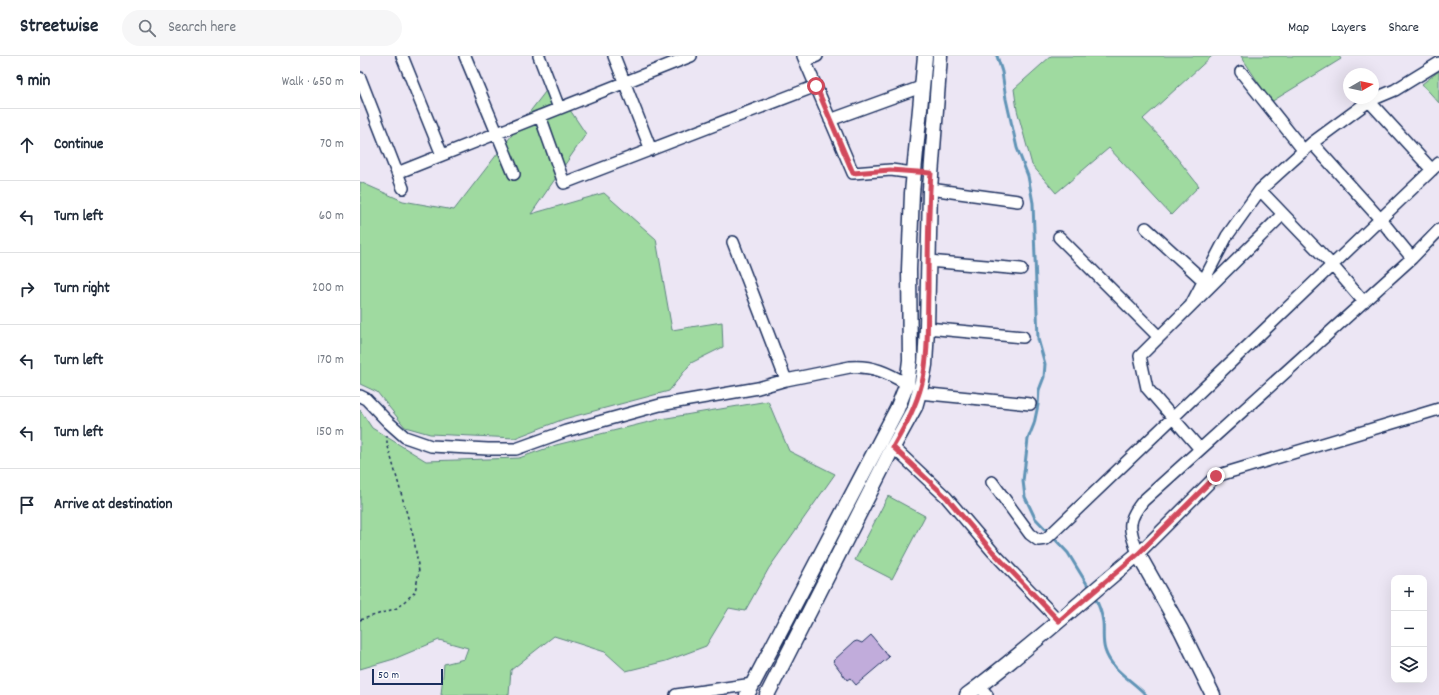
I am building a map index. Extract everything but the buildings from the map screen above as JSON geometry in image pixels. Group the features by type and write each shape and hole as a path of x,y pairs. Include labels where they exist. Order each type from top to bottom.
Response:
{"main road":[{"path":"750,690 897,409 907,384 910,360 909,270 913,172 925,56"},
{"path":"767,695 893,447 910,418 919,393 925,365 930,189 940,56"},
{"path":"913,172 931,173"},
{"path":"967,695 983,691 1059,621 1138,554 1181,630 1213,695"},
{"path":"799,597 813,606"}],"street":[{"path":"402,56 442,155"},
{"path":"464,56 514,174"},
{"path":"538,56 559,108"},
{"path":"614,56 651,150"},
{"path":"397,173 690,56"},
{"path":"817,56 804,58 853,173 890,170 913,172"},
{"path":"1379,97 1395,90 1439,63"},
{"path":"1241,72 1304,151"},
{"path":"360,78 364,99 403,188"},
{"path":"540,116 564,184 816,86"},
{"path":"830,120 921,88"},
{"path":"1192,303 1228,236 1260,190 1312,143 1365,104"},
{"path":"992,482 1030,534 1038,540 1046,539 1332,265 1381,220 1435,166 1372,104"},
{"path":"1312,143 1381,220 1412,258"},
{"path":"930,189 1018,201"},
{"path":"1260,190 1332,265 1364,302"},
{"path":"1200,449 1147,388 1140,356 1283,214"},
{"path":"1146,228 1204,281"},
{"path":"1439,230 1412,258 1144,501 1132,516 1130,523 1138,554 1216,476 1439,409"},
{"path":"1059,237 1159,337"},
{"path":"733,242 786,380"},
{"path":"928,260 1022,269"},
{"path":"927,328 1023,337"},
{"path":"360,396 366,399 405,437 431,446 516,449 566,431 660,405 758,388 786,380 860,366 881,370 907,384"},
{"path":"919,393 1030,404"},
{"path":"893,447 946,497 993,552 1059,621"},
{"path":"676,695 750,690"}],"path":[{"path":"360,620 397,608 415,592 419,572 414,539 387,443 388,422"}],"green space":[{"path":"1051,56 1212,56 1143,119 1162,139 1199,186 1171,215 1109,148 1056,193 1032,165 1017,110 1014,89"},
{"path":"1241,56 1339,56 1341,59 1271,102"},
{"path":"1439,71 1439,103 1422,84"},
{"path":"552,83 586,134 531,214 604,193 656,239 672,330 722,322 723,347 691,363 669,391 564,419 515,438 430,434 405,427 377,392 360,384 360,182 403,201 454,210"},
{"path":"768,401 789,451 835,474 769,568 745,611 729,608 706,646 666,661 626,671 605,652 554,636 511,670 509,695 441,695 444,664 464,659 468,648 439,640 394,659 360,669 360,410 372,428 426,461 519,458 556,445 661,419"},
{"path":"888,496 925,516 892,579 855,560"}],"waterway":[{"path":"997,56 1002,72 1006,99 1017,148 1028,176 1033,203 1038,339 1045,364 1044,377 1039,390 1034,424 1028,439 1023,481 1025,497 1035,518 1068,553 1090,589"},
{"path":"1094,596 1102,616 1105,650 1108,657 1117,669 1146,695"}],"route":[{"path":"816,86 853,173 890,170 931,173 925,365 915,407 893,447 946,497 993,552 1059,621 1138,554 1216,476"}]}
